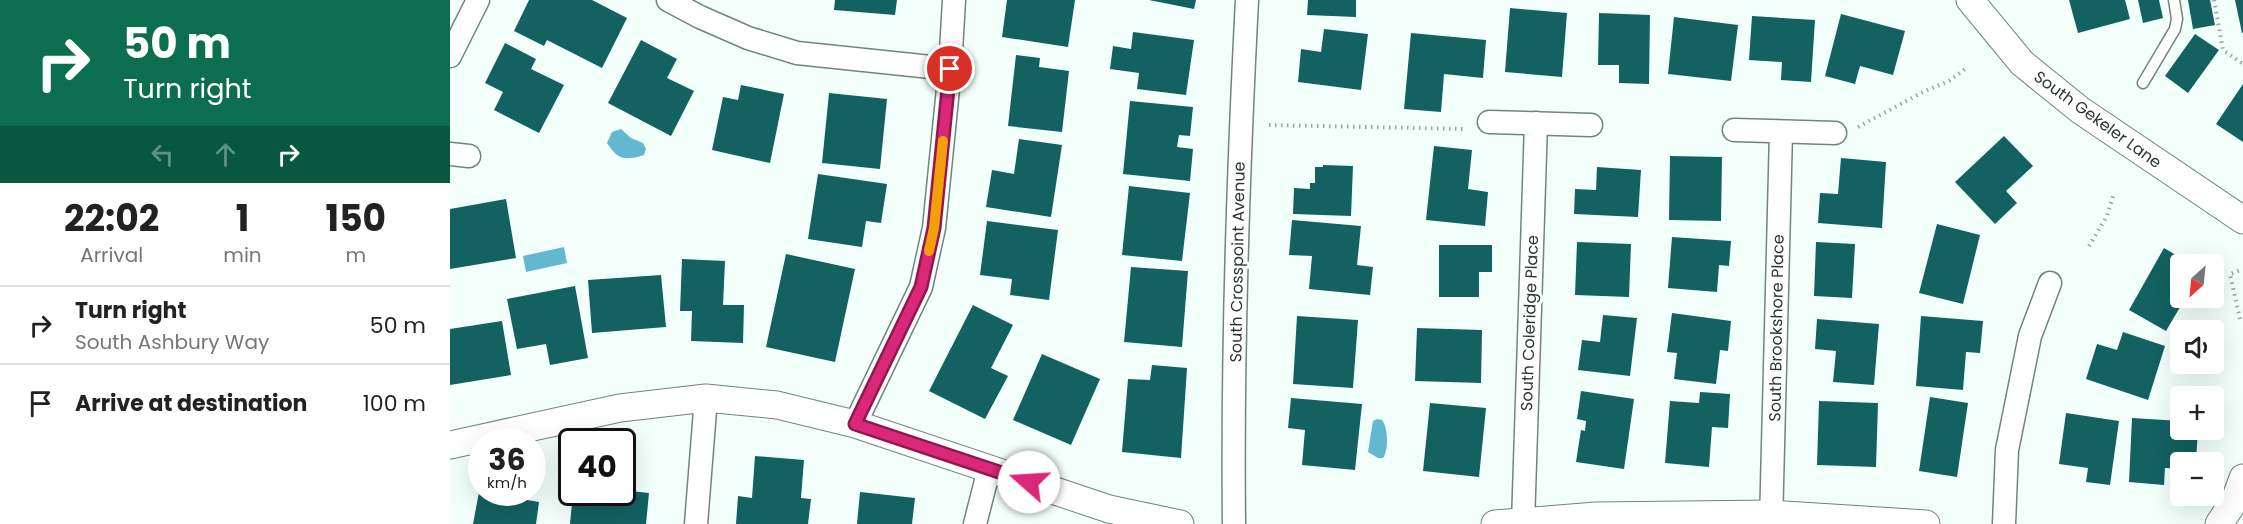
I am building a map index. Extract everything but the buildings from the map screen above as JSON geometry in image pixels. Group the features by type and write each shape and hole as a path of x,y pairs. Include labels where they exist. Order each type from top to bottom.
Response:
{"street":[{"path":"450,56 478,0"},
{"path":"668,0 748,38 797,53 950,69"},
{"path":"855,424 921,287 934,228 950,69 954,0"},
{"name":"South Crosspoint Avenue","path":"1233,524 1234,299 1247,0"},
{"name":"South Gekeler Lane","path":"1970,0 2022,63 2080,110 2243,220"},
{"path":"1478,126 1536,123 1591,125"},
{"name":"South Coleridge Place","path":"1523,523 1536,123"},
{"path":"1734,130 1842,133"},
{"name":"South Brookshore Place","path":"1771,519 1781,132"},
{"path":"2004,524 2007,450 2030,336 2050,284"},
{"path":"696,524 706,398"},
{"path":"450,445 620,408 706,398 777,405 855,424 1109,509 1180,524"},
{"path":"975,524 989,469"},
{"path":"2218,524 2235,500 2243,478"},
{"path":"1495,524 1596,516 1926,524"}],"lane":[{"path":"2143,83 2175,29 2177,19 2174,0"}],"path":[{"path":"2214,0 2223,50 2243,63"},
{"path":"1842,133 1949,81 1965,69"},
{"path":"1269,125 1478,126"},
{"path":"2089,246 2107,216 2114,193"},
{"path":"2240,320 2230,274 2243,269"}],"water":[{"path":"621,129 631,138 643,143 646,149 644,155 622,158 611,149 607,143 612,132"},
{"path":"564,247 567,263 526,272 523,256"},
{"path":"1382,420 1387,433 1383,458 1378,458 1368,452 1373,421"}],"slow traffic":[{"path":"929,251 934,228 943,141"}],"route":[{"path":"950,69 934,228 921,287 855,424 1029,482"}]}
